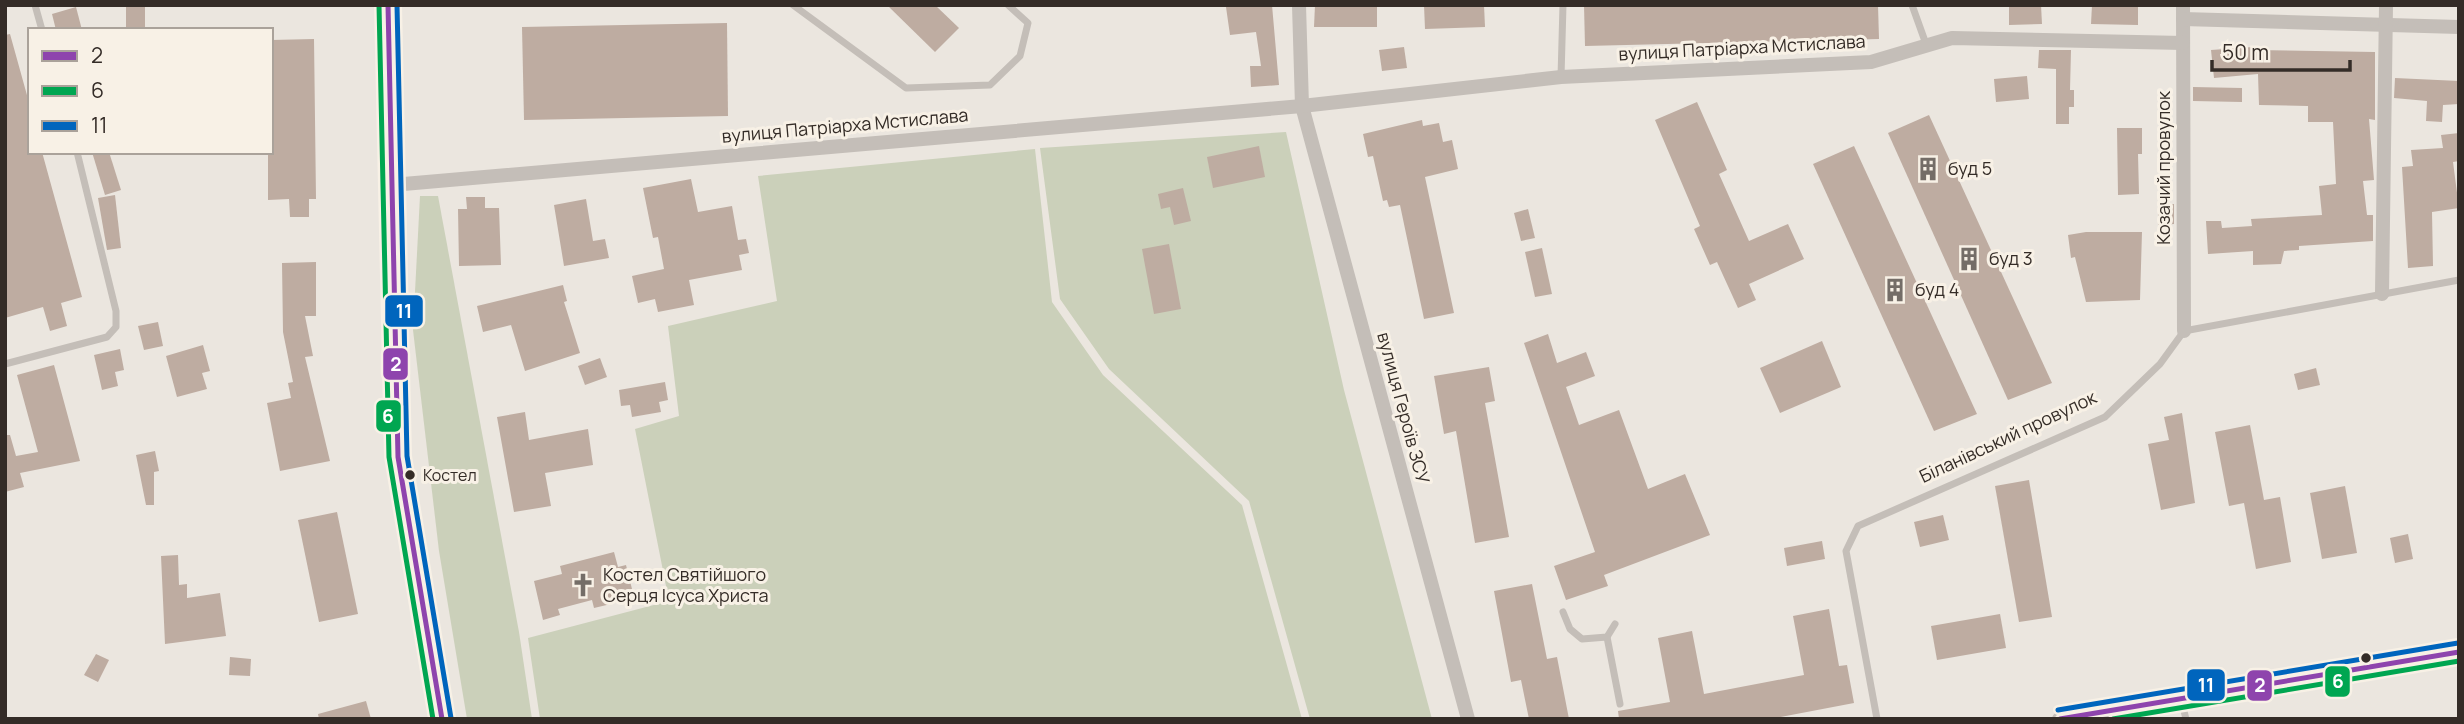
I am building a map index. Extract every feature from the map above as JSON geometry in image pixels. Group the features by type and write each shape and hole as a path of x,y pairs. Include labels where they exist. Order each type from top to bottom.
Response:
{"main road":[{"path":"388,5 398,457 442,719"}],"street":[{"path":"1299,5 1301,106"},
{"path":"2382,295 2386,5"},
{"path":"2183,12 2386,26 2459,27"},
{"name":"Козачий провулок","path":"2183,12 2184,331"},
{"name":"вулиця Патріарха Мстислава","path":"392,185 1301,106 1560,77 1871,62 1952,38 2183,43"},
{"name":"вулиця Героїв ЗСУ","path":"1301,106 1468,719"},
{"path":"2059,719 2459,652"}],"lane":[{"path":"35,5 41,28"},
{"path":"793,5 906,88 990,85 1020,56 1028,23 1008,5"},
{"path":"1560,77 1563,5"},
{"path":"1912,5 1926,44"},
{"path":"5,364 107,337 116,327 116,310 77,154"},
{"path":"2184,331 2459,280"},
{"name":"Біланівський провулок","path":"1877,719 1846,551 1858,526 2105,417 2160,364 2184,331"},
{"path":"1563,612 1577,637 1588,640 1607,637"},
{"path":"1615,624 1607,637 1620,705"},
{"path":"2181,697 2186,719"}],"green space":[{"path":"1286,132 1344,390 1432,719 1310,719 1249,501 1109,369 1060,299 1040,148"},
{"path":"1035,149 1052,302 1103,375 1242,505 1302,719 540,719 528,638 669,601 635,429 679,416 668,326 777,301 758,176"},
{"path":"420,196 438,196 519,632 532,719 467,719 439,551 413,330"}],"building":[{"path":"126,5 145,5 145,28 126,28"},
{"path":"887,5 935,5 959,28 935,52"},
{"path":"1272,5 1279,85 1251,87 1250,66 1261,66 1256,32 1230,35 1226,7"},
{"path":"1315,5 1377,5 1377,27 1314,27"},
{"path":"1424,5 1484,5 1485,27 1425,29"},
{"path":"1584,5 1878,5 1879,39 1585,46"},
{"path":"2009,5 2041,5 2042,24 2009,25"},
{"path":"2092,5 2138,5 2138,25 2091,24"},
{"path":"76,7 81,28 56,28 52,14"},
{"path":"727,23 728,116 524,120 522,27"},
{"path":"10,34 28,99 28,154 43,154 82,297 61,303 67,326 50,331 43,307 5,318 5,35"},
{"path":"314,39 316,199 309,199 309,217 290,217 289,199 268,200 268,154 273,154 273,40"},
{"path":"1404,47 1407,68 1382,71 1379,50"},
{"path":"2253,47 2253,50 2375,52 2375,120 2369,119 2374,180 2363,181 2367,215 2373,215 2373,241 2299,246 2299,250 2284,251 2281,264 2253,265 2253,251 2208,254 2206,221 2221,221 2222,228 2252,226 2251,219 2322,215 2319,186 2336,184 2333,122 2308,122 2308,106 2259,105 2258,74 2214,78 2211,50"},
{"path":"2039,50 2071,50 2070,90 2074,90 2074,107 2069,107 2069,124 2056,124 2056,69 2038,68"},
{"path":"2027,76 2029,99 1996,102 1994,79"},
{"path":"2395,78 2459,81 2459,104 2443,105 2442,122 2426,121 2427,101 2394,98"},
{"path":"2193,87 2242,88 2242,102 2193,101"},
{"path":"1697,102 1727,170 1719,174 1749,241 1788,224 1804,259 1749,284 1756,300 1738,308 1717,262 1710,265 1694,229 1700,226 1655,120"},
{"path":"1929,115 2052,383 2008,400 1888,133"},
{"path":"1422,120 1423,126 1439,123 1443,142 1452,140 1458,169 1425,177 1454,313 1424,319 1400,205 1389,207 1387,200 1383,201 1373,156 1368,157 1363,134"},
{"path":"2117,128 2142,128 2142,154 2138,154 2139,194 2118,195"},
{"path":"2459,133 2459,161 2453,162 2459,208 2432,212 2433,266 2408,268 2402,167 2413,166 2411,150 2443,148 2441,135"},
{"path":"1259,146 1265,177 1213,188 1207,157"},
{"path":"1854,146 1977,414 1934,431 1813,164"},
{"path":"93,154 110,154 121,190 105,195"},
{"path":"691,179 698,212 732,206 738,240 746,239 749,253 739,255 742,270 689,280 694,305 658,312 655,299 638,303 632,276 664,269 658,237 653,238 643,188"},
{"path":"1183,188 1191,221 1174,225 1170,207 1161,209 1158,194"},
{"path":"115,195 121,248 107,250 98,198"},
{"path":"466,197 485,197 485,208 499,208 501,265 459,266 458,209 467,209"},
{"path":"586,199 593,241 605,239 609,258 564,266 554,205"},
{"path":"2158,204 2174,204 2174,224 2158,225"},
{"path":"1528,209 1535,238 1521,241 1514,213"},
{"path":"2086,232 2142,232 2140,300 2086,302 2075,257 2071,258 2068,235"},
{"path":"1169,244 1181,309 1154,314 1142,249"},
{"path":"1542,248 1552,294 1535,297 1525,252"},
{"path":"316,262 316,316 305,316 313,356 305,357 330,461 280,471 267,403 291,398 288,383 293,382 283,332 282,263"},
{"path":"563,285 567,301 564,302 580,353 525,371 511,325 483,332 477,306"},
{"path":"158,322 163,346 144,350 138,326"},
{"path":"1548,334 1557,363 1586,352 1595,376 1566,387 1579,425 1619,410 1648,489 1685,474 1710,535 1604,575 1608,586 1566,600 1554,566 1595,552 1524,343"},
{"path":"1822,341 1841,387 1780,413 1760,368"},
{"path":"203,345 210,371 202,373 207,389 177,397 166,356"},
{"path":"120,349 124,370 115,372 118,386 102,390 94,355"},
{"path":"600,358 607,377 585,385 578,366"},
{"path":"54,365 80,461 20,473 24,487 5,492 5,435 10,435 16,456 38,452 17,375"},
{"path":"1489,367 1495,401 1485,403 1509,537 1475,543 1456,431 1444,434 1434,376"},
{"path":"2316,368 2320,385 2298,390 2294,374"},
{"path":"665,382 668,400 659,402 661,412 632,417 630,405 621,406 619,390"},
{"path":"525,412 529,440 588,429 593,465 545,473 551,506 514,512 497,417"},
{"path":"2182,413 2195,503 2161,510 2148,444 2169,440 2164,417"},
{"path":"2250,425 2264,500 2280,497 2291,562 2256,569 2244,503 2229,506 2215,432"},
{"path":"155,451 159,471 154,472 154,505 146,505 136,455"},
{"path":"2029,480 2052,617 2019,622 1995,486"},
{"path":"2345,486 2357,553 2322,559 2310,493"},
{"path":"337,512 358,614 319,622 298,520"},
{"path":"1943,515 1949,540 1920,547 1914,522"},
{"path":"2408,534 2413,559 2395,563 2390,538"},
{"path":"1822,541 1825,559 1787,566 1784,548"},
{"name":"Костел Святійшого Серця Ісуса Христа","path":"614,552 618,567 626,565 632,589 616,593 618,599 615,603 594,608 592,600 558,609 560,615 543,620 534,581 562,574 560,566"},
{"path":"178,555 179,585 187,584 187,598 220,593 226,636 165,644 161,556"},
{"path":"1532,584 1547,659 1557,657 1569,719 1529,719 1521,680 1511,682 1494,591"},
{"path":"1829,609 1839,666 1847,665 1854,703 1770,719 1619,719 1618,711 1670,702 1658,638 1692,631 1704,694 1804,675 1793,616"},
{"path":"2000,614 2006,648 1937,660 1931,626"},
{"path":"96,654 109,660 98,682 84,675"},
{"path":"230,657 251,659 250,676 229,675"},
{"path":"366,701 371,719 319,719 318,714"}],"transit line":[{"name":"6","path":"379,5 389,457 433,719"},
{"name":"2","path":"388,5 398,457 442,719"},
{"name":"11","path":"397,5 407,456 451,718"},
{"name":"11","path":"2058,710 2458,643"},
{"name":"2","path":"2060,719 2459,652"},
{"name":"6","path":"2113,719 2459,661"}],"place":[{"name":"буд 5","path":"1928,169"},
{"name":"буд 3","path":"1969,259"},
{"name":"буд 4","path":"1895,290"},
{"name":"Костел","path":"410,475"},
{"name":"Костел Святійшого Серця Ісуса Христа","path":"583,585"}]}
